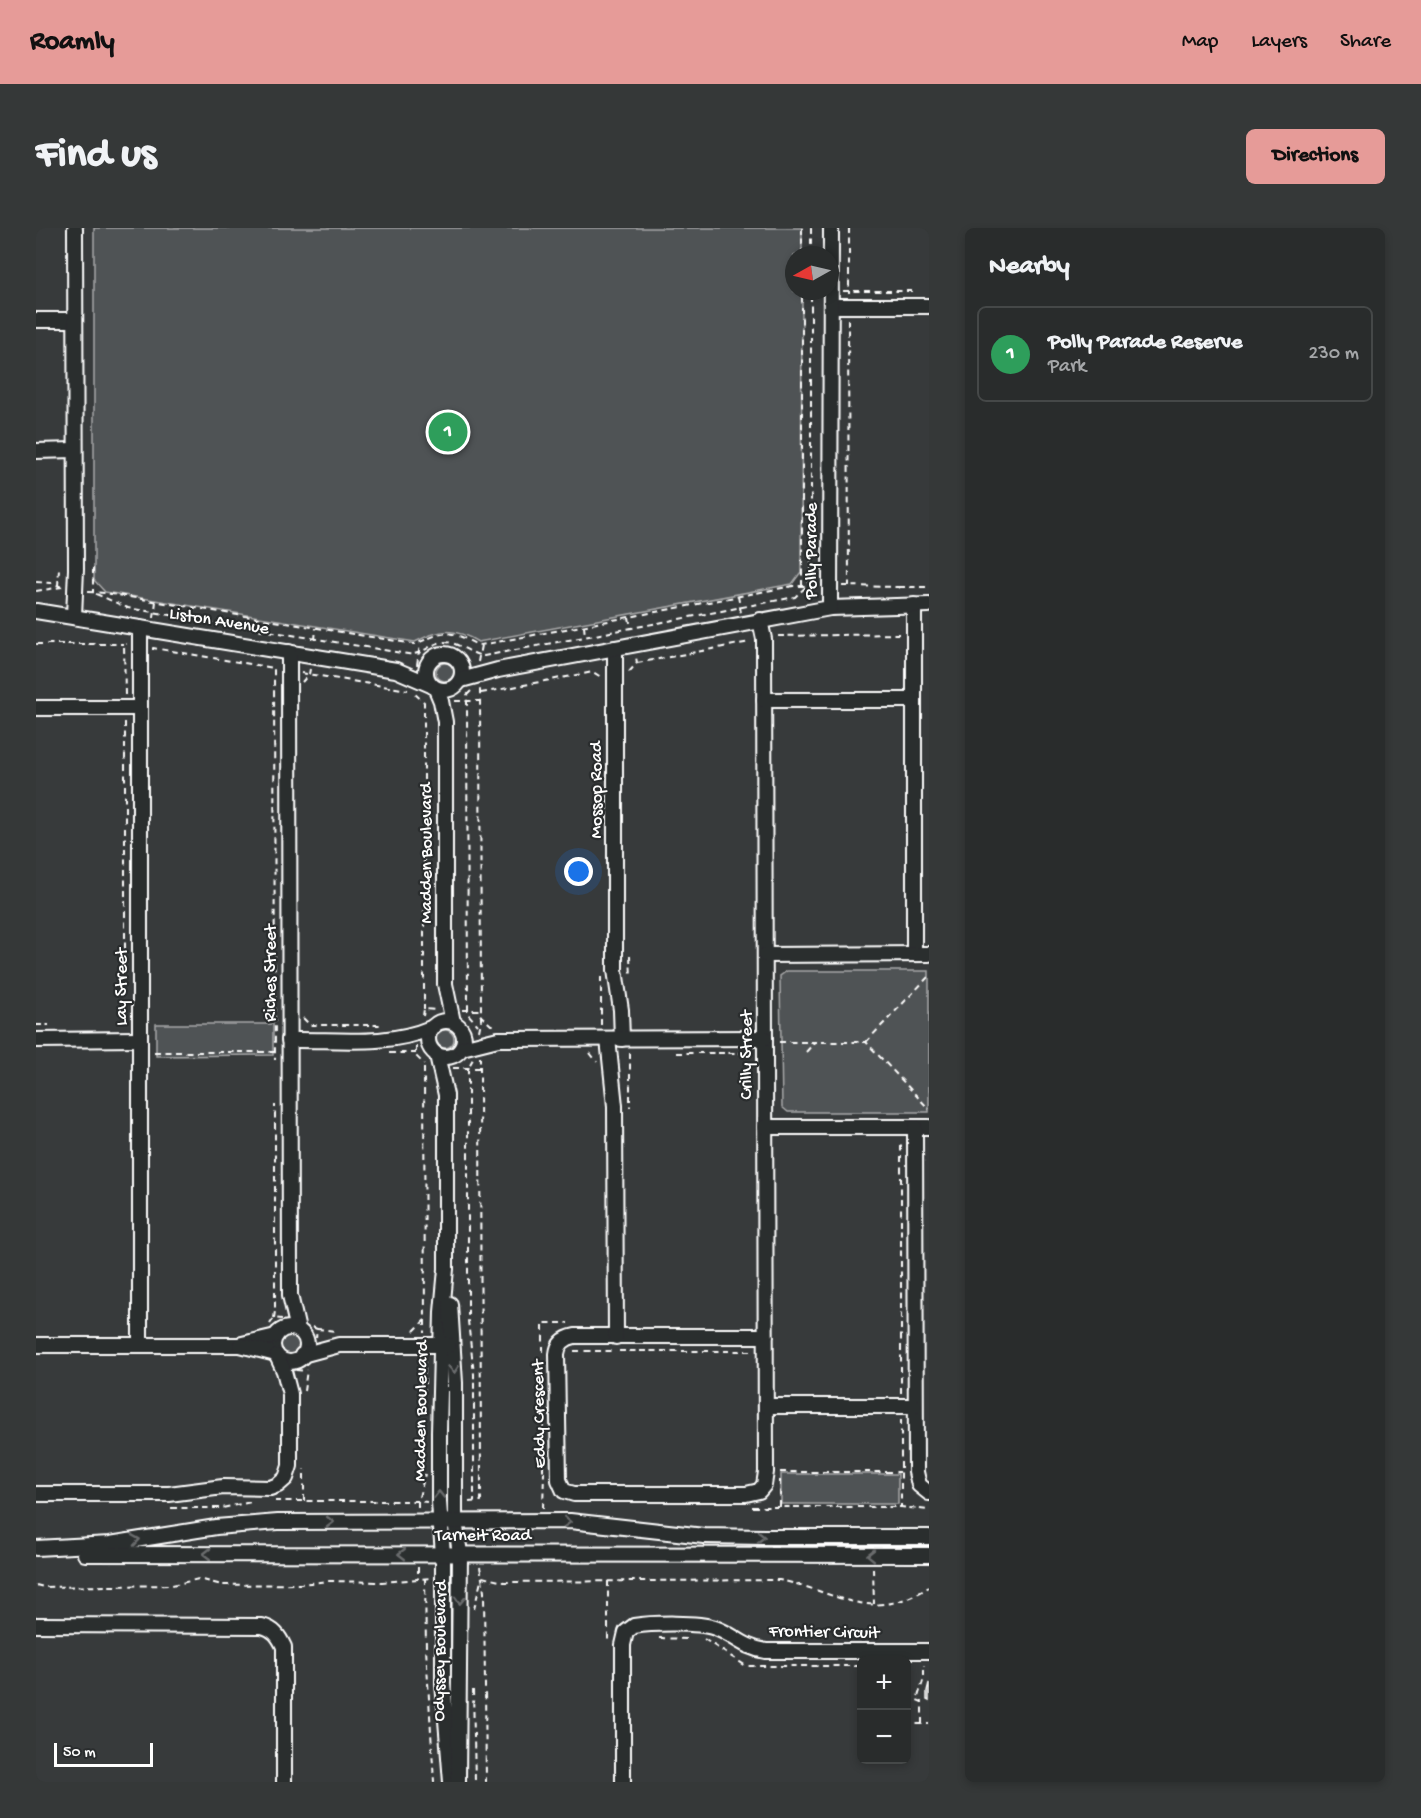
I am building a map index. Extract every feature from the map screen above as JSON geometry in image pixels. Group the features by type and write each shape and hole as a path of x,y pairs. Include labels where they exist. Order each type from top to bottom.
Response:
{"street":[{"path":"74,616 76,569 75,228"},
{"name":"Polly Parade","path":"831,228 831,246"},
{"name":"Polly Parade","path":"457,684 498,670 830,608 831,300"},
{"path":"831,306 929,306"},
{"path":"36,320 75,320"},
{"path":"36,451 75,450"},
{"path":"914,605 914,954"},
{"path":"830,608 929,605"},
{"name":"Liston Avenue","path":"36,611 396,670 434,687"},
{"name":"Crilly Street","path":"760,621 764,639 766,1336 766,1472 762,1488"},
{"name":"Lay Street","path":"140,628 140,1345"},
{"name":"Mossop Road","path":"615,648 615,970 621,1010 615,1039 616,1337"},
{"name":"Riches Street","path":"289,652 281,669 289,1040 290,1295 301,1333"},
{"path":"439,655 456,659 462,668 457,684 442,690 434,687 426,674 429,662 439,655"},
{"name":"Polly Parade","path":"456,659 498,670"},
{"name":"Liston Avenue","path":"396,670 429,662"},
{"name":"Madden Boulevard","path":"445,722 457,684"},
{"name":"Madden Boulevard","path":"433,1026 445,984 445,722 441,701 434,687"},
{"path":"764,700 914,700"},
{"path":"36,708 139,708"},
{"path":"765,955 929,954"},
{"name":"Madden Boulevard","path":"445,984 458,1026"},
{"path":"289,1040 394,1039 417,1034 442,1021 498,1039"},
{"path":"433,1026 427,1038 433,1052"},
{"path":"458,1026 464,1042 458,1052"},
{"path":"394,1039 442,1057 498,1039 765,1038"},
{"path":"36,1040 140,1039"},
{"name":"Madden Boulevard","path":"433,1052 446,1095"},
{"name":"Madden Boulevard","path":"443,1554 438,1432 447,1345 446,1095 458,1052"},
{"path":"765,1128 922,1127 915,1406 917,1479 922,1489 929,1493"},
{"name":"Riches Street","path":"277,1334 290,1295"},
{"path":"238,1345 277,1334 287,1328 339,1345 447,1345"},
{"path":"36,1494 169,1494 223,1487 270,1488 282,1482 288,1473 297,1393 306,1346 301,1333"},
{"path":"277,1334 273,1345 276,1355 297,1393"},
{"name":"Eddy Crescent","path":"762,1488 746,1494 574,1494 564,1491 559,1480 557,1350 561,1342 572,1337 766,1336"},
{"path":"36,1345 238,1345 276,1355 287,1361 302,1361 339,1345"},
{"name":"Madden Boulevard","path":"447,1345 456,1393 455,1521"},
{"path":"766,1406 915,1406"},
{"name":"Odyssey Boulevard","path":"455,1521 460,1553 458,1782"},
{"path":"36,1548 110,1544 256,1523 570,1521 704,1536 929,1536"},
{"path":"826,1537 888,1544 929,1543"},
{"name":"Tarneit Road","path":"36,1554 929,1555"},
{"name":"Odyssey Boulevard","path":"443,1554 443,1683 451,1782"},
{"path":"36,1625 262,1626 276,1633 284,1647 284,1782"},
{"name":"Frontier Circuit","path":"623,1782 623,1645 626,1632 634,1626 707,1626 720,1630 744,1645 766,1651 929,1651"}],"path":[{"path":"802,228 802,246"},
{"path":"811,228 811,246"},
{"path":"849,228 849,586"},
{"path":"839,291 912,291"},
{"path":"802,300 802,586"},
{"path":"93,592 128,608 412,655 436,643 450,643 480,655 531,648 795,597 808,585 811,573 811,300"},
{"path":"93,568 93,592"},
{"path":"58,587 59,570"},
{"path":"36,582 52,583 58,587"},
{"path":"93,592 414,644 435,635 451,634 481,645 793,586 830,586"},
{"path":"899,586 929,587"},
{"path":"36,591 62,587"},
{"path":"302,681 309,674 316,628"},
{"path":"637,663 750,642"},
{"path":"36,644 124,644"},
{"path":"480,655 481,645"},
{"path":"153,660 153,648 412,691 424,702 424,1010"},
{"path":"275,1059 281,669"},
{"path":"481,693 591,672 601,677"},
{"path":"473,689 467,695 468,1014 479,1026 481,1021 481,693 478,682"},
{"path":"630,954 631,984"},
{"path":"601,974 601,1025"},
{"path":"779,1042 866,1042 929,976"},
{"path":"303,1008 303,1019 310,1025 381,1025"},
{"path":"806,1052 815,1042"},
{"path":"866,1042 929,1109"},
{"path":"154,1043 154,1052 275,1052"},
{"path":"479,1053 481,1502 474,1502 474,1374 468,1321 468,1064 479,1053"},
{"path":"424,1068 425,1414"},
{"path":"274,1318 275,1095"},
{"path":"414,1331 425,1320"},
{"path":"543,1472 543,1323 578,1323"},
{"path":"317,1329 346,1331"},
{"path":"543,1351 751,1351 751,1336"},
{"path":"418,1359 425,1366"},
{"path":"297,1393 304,1381 302,1361"},
{"path":"304,1462 304,1501"},
{"path":"780,1472 901,1472"},
{"path":"288,1473 304,1473"},
{"path":"274,1501 418,1501 425,1474"},
{"path":"164,1508 222,1508 255,1501"},
{"path":"750,1507 901,1507 929,1510"},
{"path":"479,1554 484,1592 486,1782"},
{"path":"873,1568 874,1604"},
{"path":"36,1585 44,1587 172,1585 199,1579 222,1585 301,1584 328,1581 361,1583 443,1576"},
{"path":"482,1577 511,1582 770,1580 790,1582 839,1599 874,1604 903,1601 929,1587"},
{"path":"473,1613 482,1577"},
{"path":"425,1578 426,1661 434,1782"},
{"path":"655,1638 690,1639"},
{"path":"702,1639 747,1666 857,1666"},
{"path":"922,1724 922,1702 917,1700 924,1678 924,1665"},
{"path":"473,1684 475,1782"},
{"path":"911,1725 929,1724"}],"shaded area":[{"path":"94,228 802,228 802,246 785,246 785,300 802,300 801,572 792,584 478,642 462,634 440,632 415,642 105,592 94,580"},
{"path":"445,663 451,666 454,672 451,678 445,681 439,678 436,672 439,666"},
{"path":"787,971 929,971 929,1112 788,1112 782,1107 780,976"},
{"path":"156,1024 273,1024 273,1055 156,1056"},
{"path":"445,1030 451,1033 454,1039 451,1045 445,1048 439,1045 436,1039 439,1033"},
{"path":"290,1336 296,1339 299,1345 296,1351 290,1354 284,1351 281,1345 284,1339"},
{"path":"781,1474 898,1474 898,1504 781,1504"}],"place":[{"name":"Polly Parade Reserve","path":"448,432"}]}
